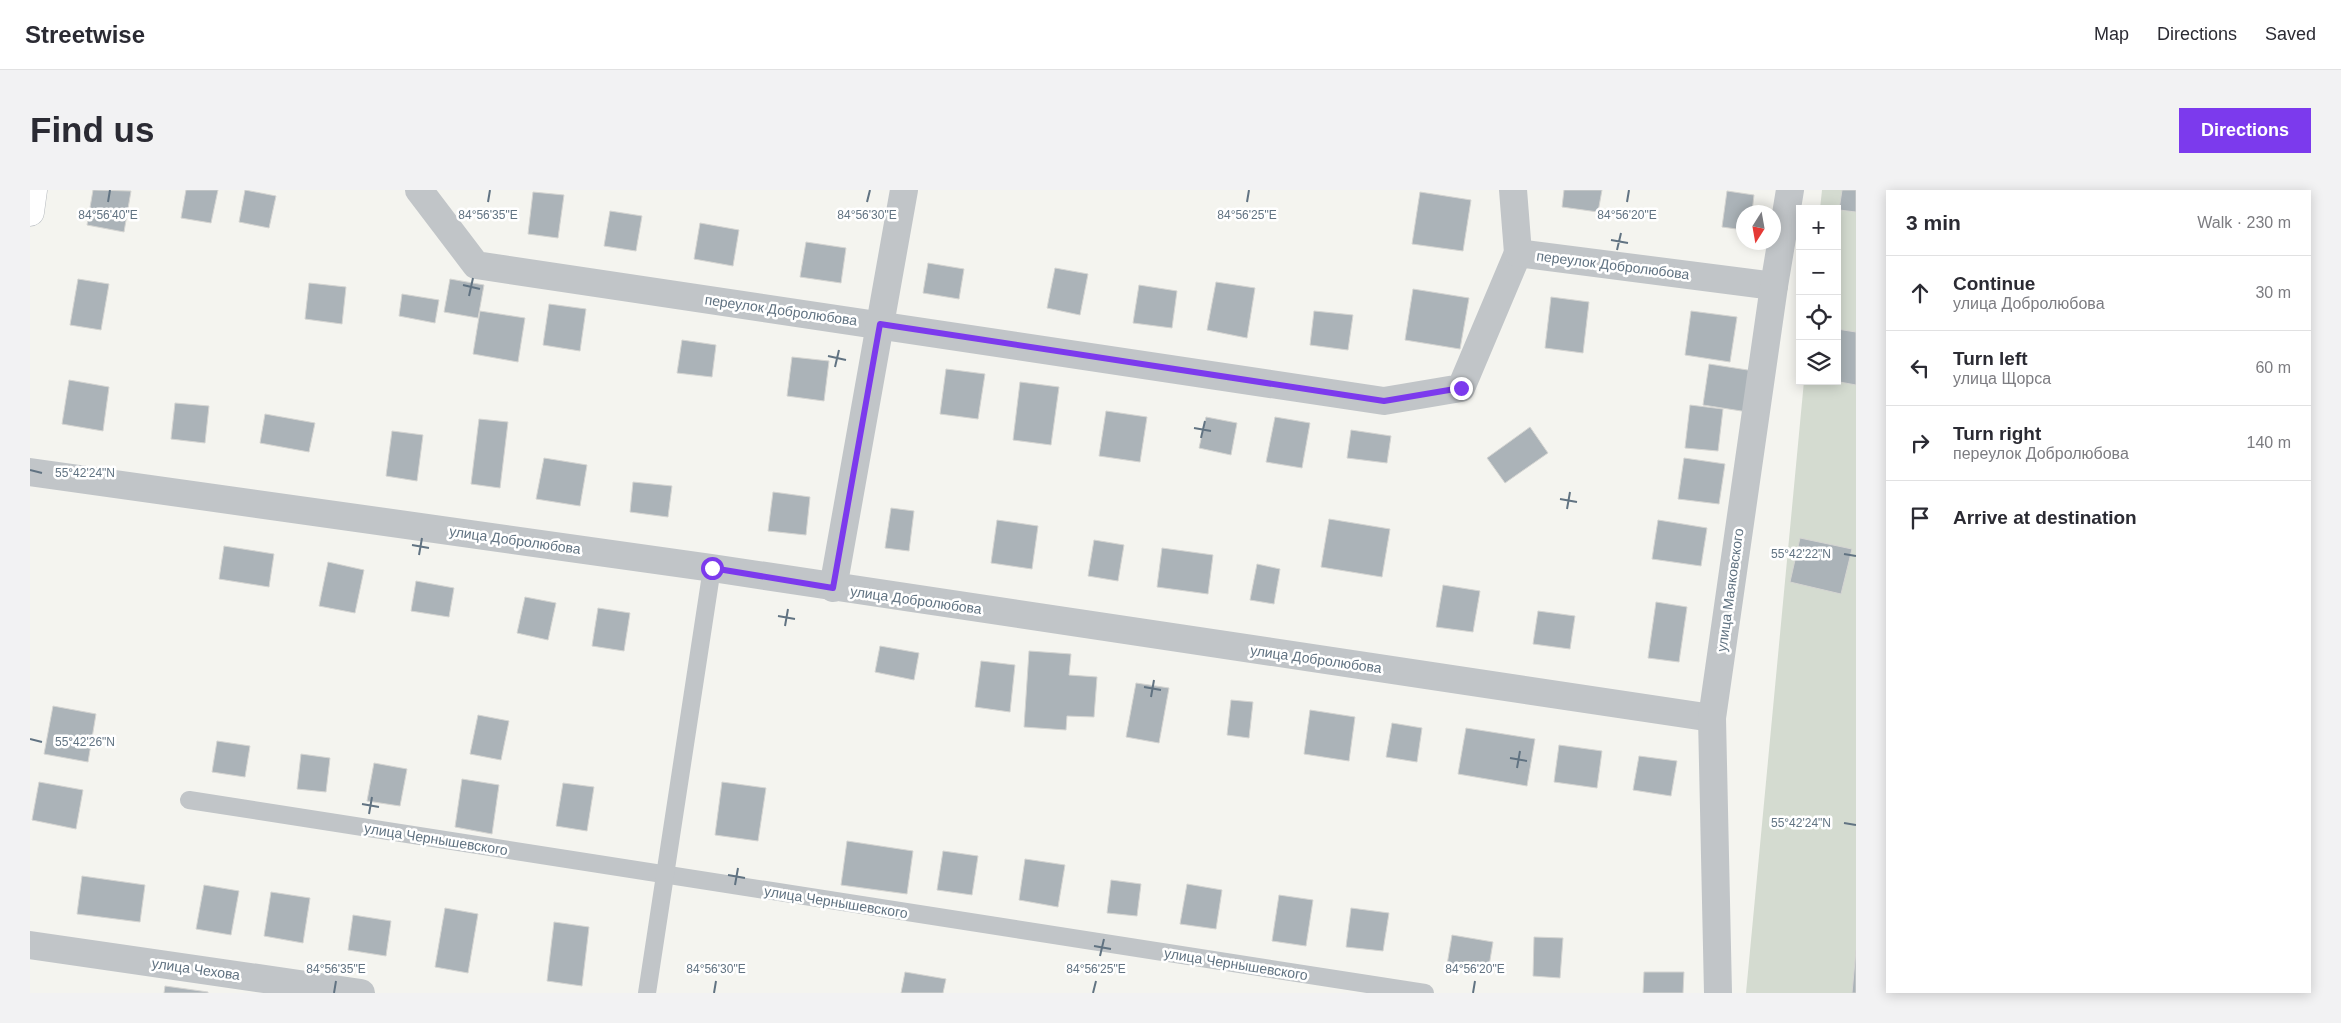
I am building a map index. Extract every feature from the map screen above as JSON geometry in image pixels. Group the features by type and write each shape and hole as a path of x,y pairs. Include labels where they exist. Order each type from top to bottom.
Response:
{"main road":[{"path":"30,212 34,190"}],"street":[{"name":"переулок Добролюбова","path":"419,190 476,265 1384,401 1461,388 1518,253 1774,286"},
{"path":"833,588 904,190"},
{"path":"1512,190 1518,253"},
{"name":"улица Маяковского","path":"1718,993 1712,718 1774,286 1790,190"},
{"name":"улица Добролюбова","path":"30,472 712,568 833,588 1712,718"},
{"name":"улица Чехова","path":"30,945 362,993"}],"lane":[{"path":"647,993 712,568"},
{"name":"улица Чернышевского","path":"189,800 1425,993"}],"shaded area":[{"path":"1822,190 1856,190 1856,993 1746,993 1804,385 1841,385 1841,205 1820,205"}],"building":[{"path":"93,190 131,191 124,232 87,225"},
{"path":"186,190 218,190 211,223 181,218"},
{"path":"245,190 276,196 269,228 239,222"},
{"path":"1564,190 1602,190 1598,212 1562,207"},
{"path":"1842,190 1856,190 1856,212 1841,210 1840,205"},
{"path":"1727,191 1754,195 1753,205 1736,205 1736,229 1722,227"},
{"path":"533,192 564,195 558,238 528,234"},
{"path":"1420,192 1471,200 1463,251 1412,244"},
{"path":"610,211 642,216 636,251 604,246"},
{"path":"700,223 739,230 733,266 694,259"},
{"path":"806,242 846,248 841,283 800,277"},
{"path":"928,263 964,269 959,299 923,293"},
{"path":"1055,268 1088,274 1080,315 1047,308"},
{"path":"78,279 109,284 101,330 70,325"},
{"path":"450,279 484,285 478,318 444,312"},
{"path":"1216,282 1255,288 1247,338 1207,330"},
{"path":"309,283 346,287 342,324 305,319"},
{"path":"1139,285 1177,291 1172,328 1133,323"},
{"path":"1413,289 1469,298 1460,349 1405,340"},
{"path":"402,294 439,300 435,323 399,316"},
{"path":"1551,297 1589,302 1583,353 1545,348"},
{"path":"549,304 586,309 580,351 543,345"},
{"path":"480,311 525,318 518,362 473,354"},
{"path":"1314,311 1353,315 1348,350 1310,345"},
{"path":"1691,311 1737,317 1730,362 1685,355"},
{"path":"1841,330 1856,332 1856,385 1841,382"},
{"path":"682,340 716,345 712,377 677,373"},
{"path":"792,357 829,361 824,401 787,396"},
{"path":"1709,364 1754,371 1748,412 1703,405"},
{"path":"946,369 985,374 978,419 940,414"},
{"path":"69,380 109,387 103,431 62,424"},
{"path":"1020,382 1059,387 1051,445 1013,440"},
{"path":"175,403 209,406 205,443 171,439"},
{"path":"1690,405 1723,409 1718,451 1685,448"},
{"path":"1106,411 1147,417 1140,462 1099,456"},
{"path":"265,414 315,423 309,452 260,443"},
{"path":"1206,417 1237,423 1231,455 1199,448"},
{"path":"1275,417 1310,423 1302,468 1266,462"},
{"path":"479,419 508,422 500,488 471,484"},
{"path":"1530,427 1548,453 1505,483 1487,458"},
{"path":"1351,430 1391,436 1387,463 1347,458"},
{"path":"392,431 423,435 417,481 386,476"},
{"path":"544,458 587,465 580,506 536,499"},
{"path":"1684,458 1725,464 1719,504 1678,499"},
{"path":"633,482 672,486 668,517 630,512"},
{"path":"773,492 810,497 806,535 768,531"},
{"path":"891,508 914,511 909,551 885,548"},
{"path":"1329,519 1390,529 1382,577 1321,567"},
{"path":"997,520 1038,526 1032,569 991,563"},
{"path":"1658,520 1707,528 1701,566 1652,559"},
{"path":"1800,538 1852,549 1841,594 1790,582"},
{"path":"1094,540 1124,545 1118,581 1088,576"},
{"path":"224,546 274,554 269,587 219,579"},
{"path":"1162,548 1213,555 1208,594 1157,587"},
{"path":"328,562 364,570 355,613 319,606"},
{"path":"1257,564 1280,569 1274,604 1250,600"},
{"path":"416,581 454,588 449,617 411,611"},
{"path":"1443,585 1480,591 1473,632 1436,627"},
{"path":"525,597 556,603 548,640 517,633"},
{"path":"1656,602 1687,607 1679,662 1648,658"},
{"path":"598,608 630,613 624,651 592,646"},
{"path":"1538,611 1575,616 1570,649 1533,644"},
{"path":"880,646 919,653 914,680 875,672"},
{"path":"1029,651 1071,654 1069,675 1097,677 1094,717 1067,716 1066,730 1024,727"},
{"path":"981,661 1015,665 1010,712 975,707"},
{"path":"1136,683 1169,688 1159,743 1126,737"},
{"path":"1231,700 1253,702 1249,738 1227,735"},
{"path":"53,706 96,714 88,762 44,754"},
{"path":"1310,710 1355,717 1349,761 1304,754"},
{"path":"478,715 509,721 501,760 470,754"},
{"path":"1392,723 1422,728 1417,762 1386,757"},
{"path":"1466,728 1535,739 1527,786 1458,774"},
{"path":"217,741 250,746 245,777 212,772"},
{"path":"1559,745 1602,751 1597,788 1554,782"},
{"path":"301,754 330,758 326,792 297,789"},
{"path":"1639,756 1677,761 1671,796 1633,790"},
{"path":"374,763 407,769 400,806 367,801"},
{"path":"462,779 499,785 492,834 455,827"},
{"path":"39,782 83,790 76,829 32,820"},
{"path":"722,782 766,788 758,841 715,835"},
{"path":"563,783 594,787 587,831 556,826"},
{"path":"847,841 913,851 907,894 841,885"},
{"path":"943,851 978,856 972,895 937,890"},
{"path":"1025,859 1065,865 1058,907 1019,900"},
{"path":"82,876 145,885 140,922 77,914"},
{"path":"1111,880 1141,884 1137,916 1107,913"},
{"path":"1187,884 1222,890 1216,929 1180,924"},
{"path":"204,885 239,891 231,935 196,929"},
{"path":"271,892 310,898 303,943 264,936"},
{"path":"1279,895 1313,900 1306,946 1272,941"},
{"path":"445,908 478,914 468,973 435,967"},
{"path":"1351,908 1389,913 1383,951 1346,947"},
{"path":"353,915 391,921 386,956 348,950"},
{"path":"554,922 589,927 582,986 547,981"},
{"path":"1452,935 1493,942 1488,972 1447,965"},
{"path":"1534,937 1563,938 1560,978 1533,976"},
{"path":"1856,950 1856,993 1852,993"},
{"path":"905,972 946,979 943,993 901,993"},
{"path":"1644,972 1684,972 1683,993 1643,993"},
{"path":"165,986 208,992 208,993 164,993"}],"route":[{"path":"712,568 833,588 880,324 1384,401 1461,388"}]}
